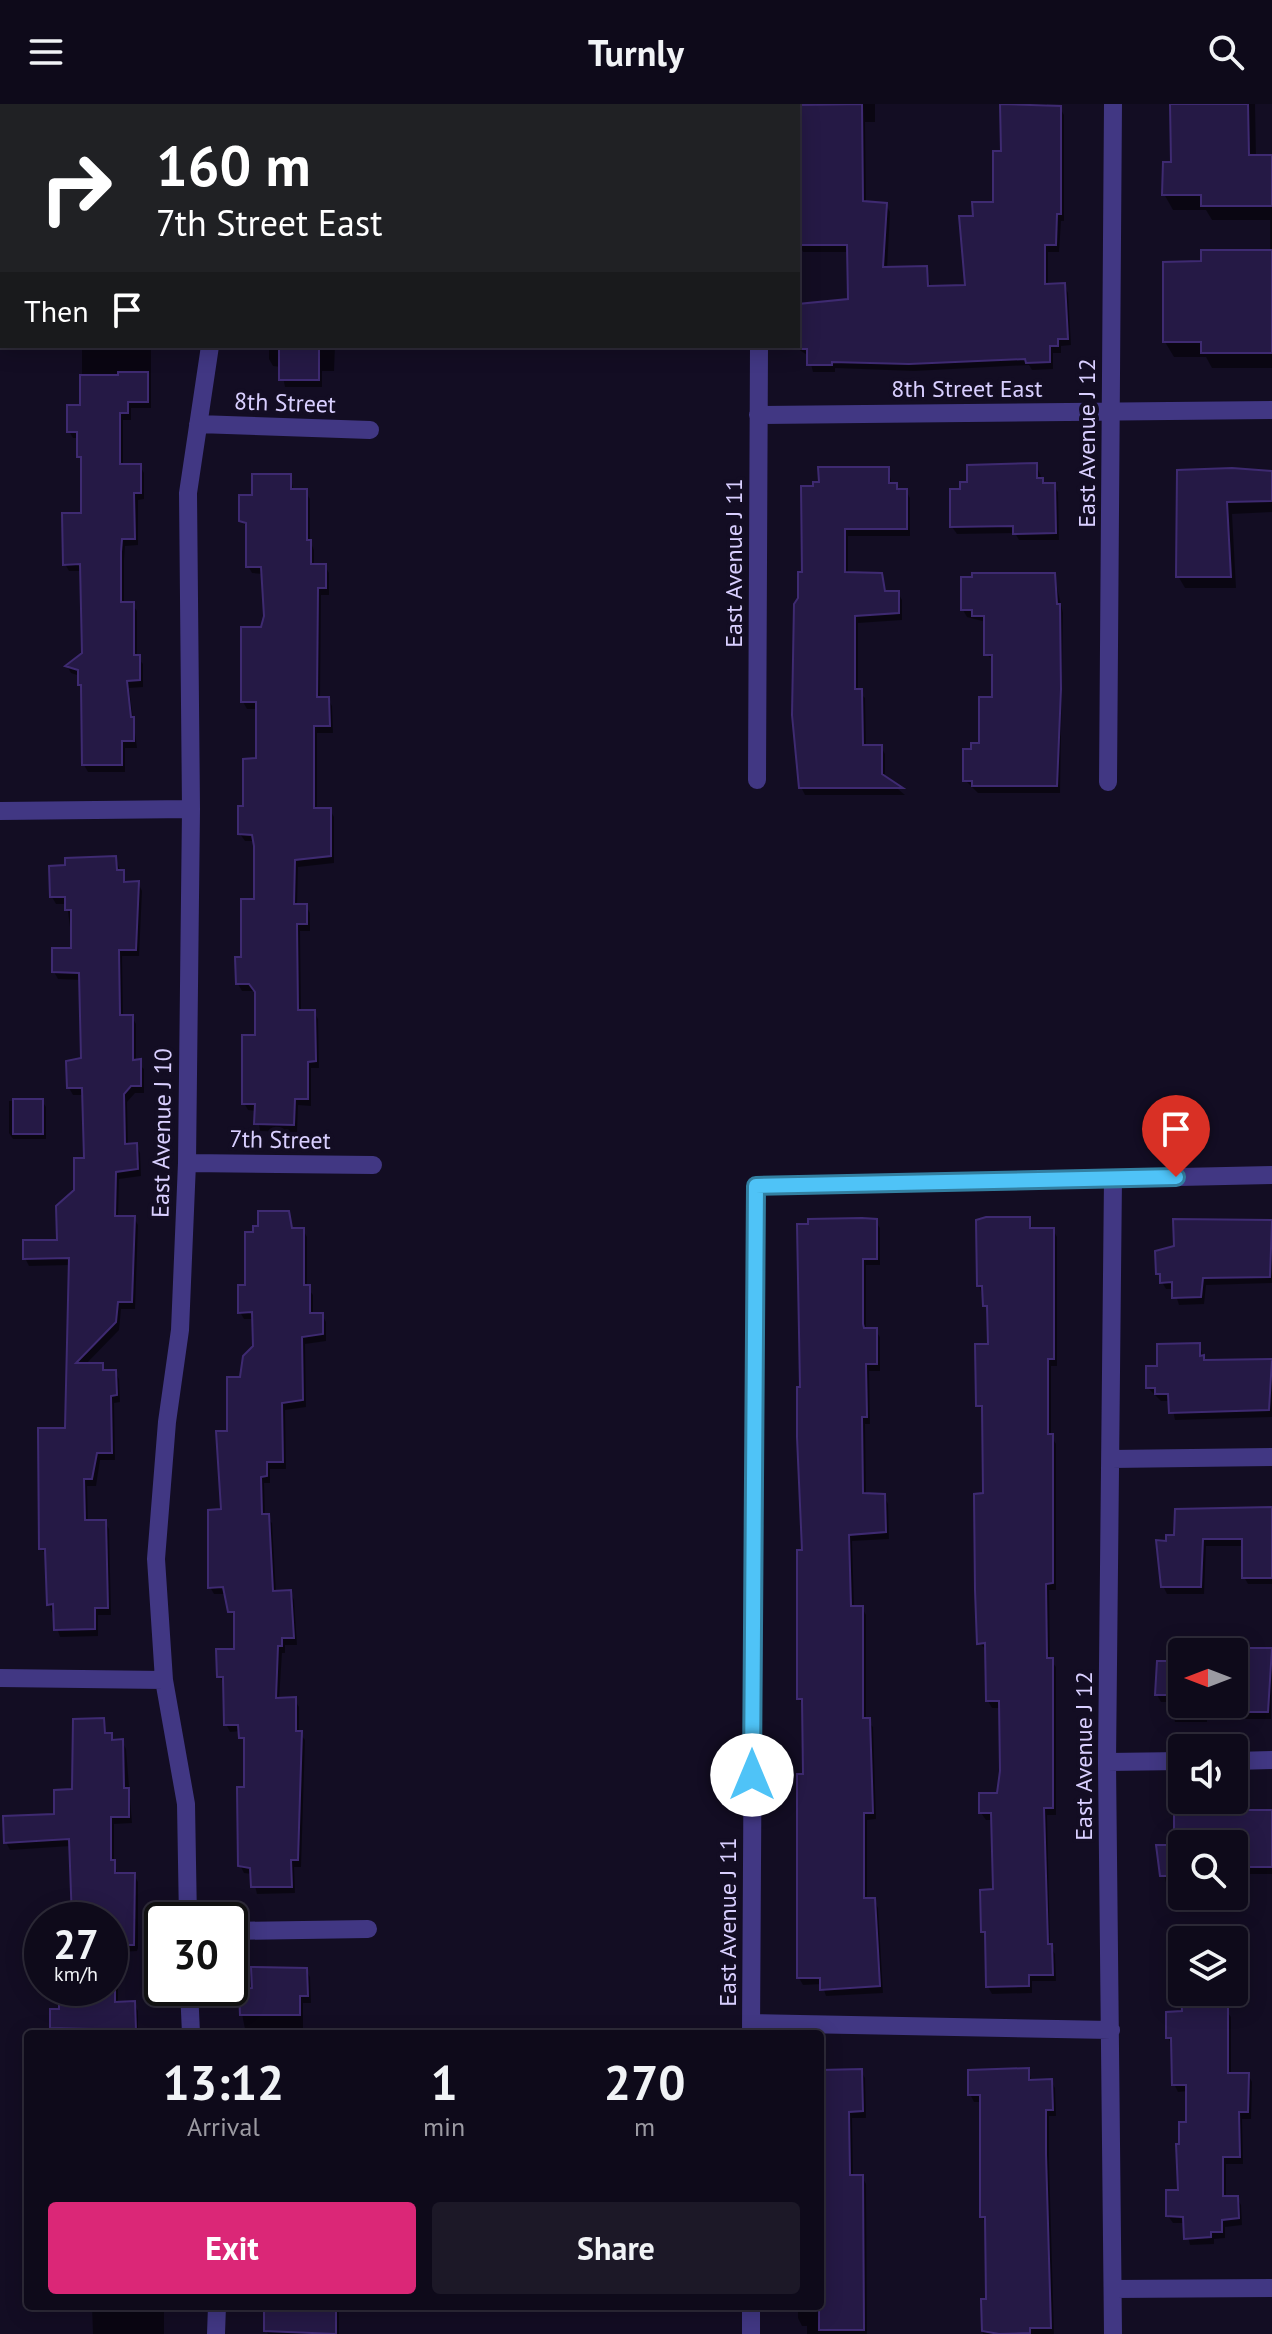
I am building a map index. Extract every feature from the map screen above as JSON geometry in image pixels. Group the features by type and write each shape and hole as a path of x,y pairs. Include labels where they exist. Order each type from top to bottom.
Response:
{"street":[{"name":"East Avenue J 12","path":"1108,782 1113,104"},
{"name":"East Avenue J 10","path":"188,1902 186,1804 164,1680 156,1559 167,1422 180,1330 187,1163 191,809 188,493 210,348"},
{"name":"East Avenue J 11","path":"757,780 759,348"},
{"name":"8th Street East","path":"758,415 1272,410"},
{"name":"8th Street","path":"198,424 370,430"},
{"path":"0,811 191,809"},
{"name":"7th Street","path":"187,1163 373,1165"},
{"path":"1113,1178 1272,1175"},
{"name":"East Avenue J 12","path":"1113,1178 1107,1762 1113,2334"},
{"name":"East Avenue J 11","path":"751,2029 756,1186 1113,1178"},
{"path":"1111,1459 1272,1457"},
{"path":"0,1678 164,1680"},
{"path":"1248,1761 1272,1760"},
{"path":"1107,1762 1168,1761"},
{"path":"248,1931 368,1929"},
{"path":"190,2006 191,2030"},
{"path":"751,2029 1111,2030"},
{"path":"1113,2289 1272,2288"},
{"path":"216,2334 217,2310"},
{"path":"751,2310 751,2334"}],"building":[{"path":"862,104 863,201 887,203 883,267 927,266 928,286 965,285 959,216 973,216 972,202 993,202 993,151 1001,151 1000,104 1061,106 1061,214 1057,214 1056,245 1045,245 1045,284 1065,283 1068,339 1058,339 1058,346 1050,346 1050,362 1026,363 1025,359 807,365 807,349 800,348 800,304 848,299 847,245 800,245 800,105"},
{"path":"1170,104 1248,104 1249,155 1272,155 1272,206 1201,206 1201,195 1162,195 1163,162 1171,162"},
{"path":"1201,250 1272,250 1272,353 1201,353 1201,342 1163,342 1163,262 1201,261"},
{"path":"279,348 319,348 319,380 279,380"},
{"path":"118,372 148,372 148,402 128,402 128,413 120,413 120,464 141,464 141,493 134,493 135,539 122,539 121,552 121,602 134,602 134,655 140,655 140,680 127,681 131,717 134,717 134,741 122,741 122,765 82,765 81,685 78,685 78,670 65,666 82,653 80,564 63,565 62,513 81,513 81,457 77,457 77,432 67,432 67,405 80,405 80,375 118,375"},
{"path":"1037,463 1037,478 1043,478 1043,483 1055,483 1056,533 1013,534 1013,526 950,527 950,489 960,489 960,482 967,482 967,465"},
{"path":"818,467 889,467 889,483 897,483 897,489 907,489 907,529 845,529 845,572 882,573 885,591 899,591 899,613 855,616 855,689 862,689 863,745 882,745 882,774 903,788 799,788 792,715 794,604 798,598 798,572 802,572 801,486 813,486 813,482 819,482"},
{"path":"1232,468 1272,471 1272,501 1227,502 1231,577 1176,577 1177,470"},
{"path":"252,474 291,474 291,489 307,489 307,540 311,540 311,564 326,564 326,588 318,588 317,697 329,697 330,726 314,726 314,808 331,808 331,856 295,860 294,904 307,904 307,924 297,924 298,1010 315,1010 316,1061 308,1062 308,1099 295,1099 294,1125 254,1124 255,1104 242,1104 242,1035 255,1035 255,992 249,984 236,984 235,957 241,957 241,899 254,899 254,846 252,835 238,834 238,806 243,806 243,759 256,758 256,702 241,702 241,627 261,627 264,616 261,567 246,567 246,523 239,521 239,495 252,495"},
{"path":"972,573 1055,573 1057,604 1060,604 1061,689 1057,786 972,786 972,781 963,781 963,749 971,749 971,743 979,743 979,697 992,697 992,655 984,655 984,616 972,616 972,610 961,610 961,577 972,577"},
{"path":"116,856 117,870 124,870 124,882 139,881 136,950 119,950 120,1015 133,1015 133,1060 141,1059 141,1086 131,1086 124,1094 125,1144 137,1143 138,1169 116,1172 115,1216 135,1216 132,1302 118,1302 116,1322 76,1363 103,1363 103,1370 116,1370 117,1395 111,1396 112,1453 97,1453 92,1479 84,1479 85,1520 106,1520 108,1608 95,1608 95,1629 54,1630 53,1604 47,1605 45,1549 39,1549 38,1428 65,1428 69,1258 23,1259 23,1240 57,1240 56,1206 74,1190 74,1158 84,1158 82,1088 67,1088 66,1061 81,1058 79,973 52,972 52,948 71,948 71,910 65,910 65,897 50,897 49,866 65,865 65,858"},
{"path":"13,1099 43,1099 43,1134 13,1134"},
{"path":"258,1211 289,1211 292,1228 304,1228 304,1285 310,1285 310,1313 323,1313 323,1334 302,1337 303,1400 282,1403 283,1462 267,1462 267,1476 261,1477 262,1514 269,1514 273,1591 291,1590 294,1638 282,1638 282,1646 278,1646 276,1698 296,1697 296,1731 302,1731 298,1860 291,1860 292,1887 251,1887 250,1868 238,1866 237,1787 244,1787 244,1738 239,1738 238,1725 224,1725 223,1677 217,1677 216,1649 234,1649 234,1612 228,1612 223,1587 208,1588 208,1510 221,1509 216,1431 227,1431 227,1377 240,1377 243,1356 253,1346 252,1312 238,1313 238,1285 245,1285 245,1232 253,1232 253,1226 258,1226"},
{"path":"986,1217 1030,1217 1030,1228 1054,1228 1054,1359 1048,1359 1048,1434 1053,1434 1053,1583 1046,1584 1047,1658 1053,1658 1053,1808 1044,1808 1048,1944 1052,1944 1053,1975 1029,1975 1029,1986 986,1987 985,1932 981,1932 980,1890 993,1889 991,1813 979,1813 979,1793 997,1793 1000,1771 999,1701 986,1701 985,1643 977,1644 975,1590 974,1494 983,1493 982,1406 976,1406 975,1344 988,1344 987,1306 983,1306 982,1286 977,1286 976,1220"},
{"path":"808,1219 877,1219 877,1259 863,1259 863,1324 864,1328 877,1328 877,1364 866,1364 867,1417 862,1417 863,1493 885,1494 886,1532 849,1535 851,1606 863,1606 863,1718 870,1718 873,1813 864,1813 864,1898 875,1898 880,1986 820,1990 820,1978 797,1978 797,1774 803,1774 802,1699 797,1699 797,1550 802,1550 797,1437 797,1387 800,1387 797,1224 808,1224"},
{"path":"1173,1219 1272,1220 1270,1277 1203,1278 1201,1297 1172,1298 1172,1282 1160,1283 1160,1274 1156,1274 1155,1251 1174,1246"},
{"path":"1200,1343 1200,1356 1204,1355 1204,1360 1272,1359 1269,1410 1169,1413 1168,1394 1155,1394 1155,1388 1146,1388 1146,1366 1157,1366 1157,1344"},
{"path":"1272,1507 1272,1578 1242,1578 1242,1539 1203,1539 1201,1587 1161,1587 1156,1540 1166,1541 1166,1535 1174,1535 1175,1509"},
{"path":"1248,1648 1272,1648 1268,1712 1248,1712"},
{"path":"1157,1661 1168,1661 1168,1695 1155,1695"},
{"path":"104,1718 105,1733 112,1733 112,1740 123,1739 124,1788 129,1788 129,1817 111,1817 111,1860 115,1860 115,1873 135,1873 134,1945 128,1945 128,1902 71,1902 69,1839 4,1843 3,1816 54,1814 54,1790 72,1789 73,1719"},
{"path":"1248,1810 1272,1810 1272,1867 1248,1867 1248,1830 1174,1830 1174,1814 1248,1814"},
{"path":"1156,1845 1168,1845 1168,1876 1160,1876"},
{"path":"251,1967 307,1968 308,1996 300,1996 300,2015 240,2015 240,2006 248,2006 248,1989 252,1988"},
{"path":"128,2001 135,2001 136,2030 50,2028 50,2009 59,2009 59,2006 128,2006"},
{"path":"1182,2006 1228,2007 1228,2073 1249,2073 1248,2112 1239,2112 1240,2157 1223,2157 1223,2196 1238,2196 1239,2218 1222,2220 1222,2232 1211,2232 1211,2237 1184,2239 1183,2217 1166,2216 1166,2190 1178,2190 1176,2144 1179,2144 1179,2122 1186,2122 1186,2085 1172,2085 1171,2038 1166,2038 1166,2012 1182,2011"},
{"path":"1029,2068 1029,2080 1052,2079 1053,2110 1046,2110 1051,2328 1030,2328 1030,2333 999,2334 982,2331 981,2299 986,2299 985,2217 980,2217 980,2095 968,2095 968,2070"},
{"path":"862,2069 863,2111 849,2112 850,2175 863,2175 864,2330 819,2330 819,2310 824,2310 824,2070"},
{"path":"264,2310 336,2310 336,2334 264,2331"}],"route":[{"path":"752,1775 756,1186 1176,1177"}]}
